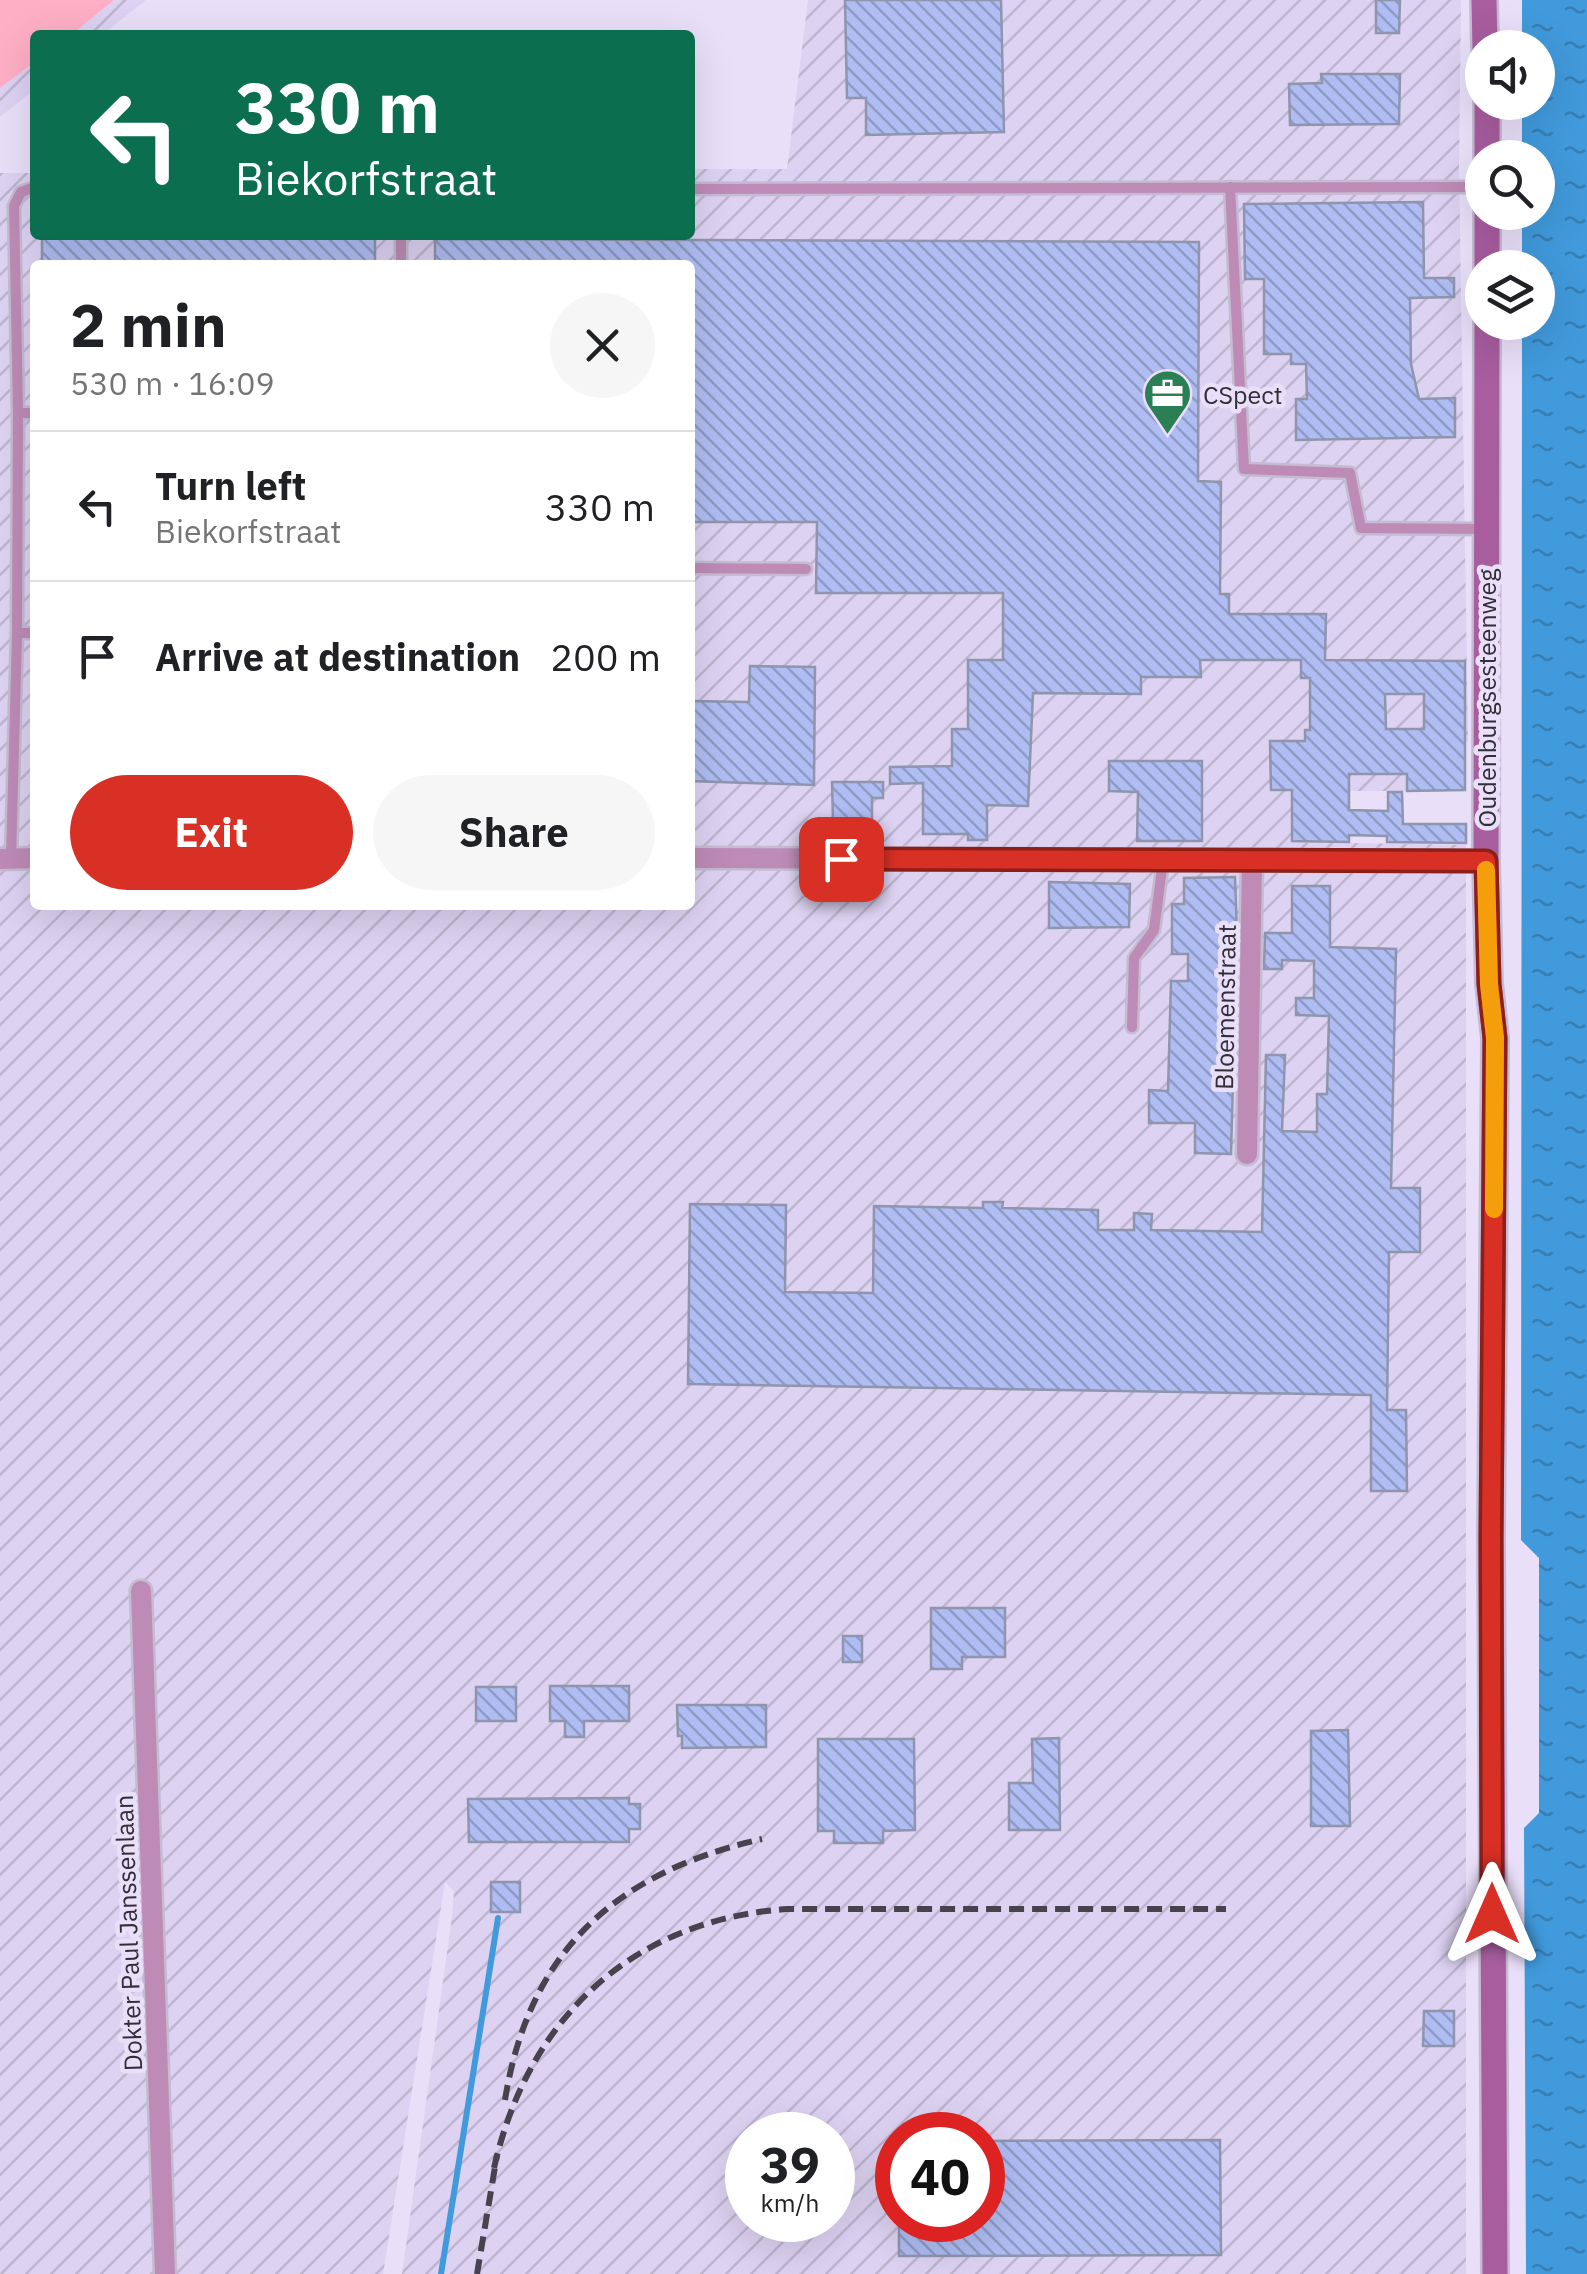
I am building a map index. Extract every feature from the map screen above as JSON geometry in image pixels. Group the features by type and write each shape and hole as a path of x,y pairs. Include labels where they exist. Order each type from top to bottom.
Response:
{"street":[{"path":"1484,0 1485,30"},
{"name":"Oudenburgsesteenweg","path":"1487,340 1486,861 1489,984 1495,1038 1491,1537 1495,2274"},
{"path":"695,858 1486,861"},
{"name":"Bloemenstraat","path":"1247,1154 1252,861"},
{"name":"Dokter Paul Janssenlaan","path":"141,1591 165,2274"}],"lane":[{"path":"1230,187 1244,469 1350,473 1361,528 1486,529"},
{"path":"695,188 1465,187"},
{"path":"6,858 18,633 14,206 21,192 30,189"},
{"path":"18,414 30,413"},
{"path":"695,568 806,569"},
{"path":"18,633 30,633"},
{"path":"1132,1028 1134,958 1154,930 1163,861"}],"shaded area":[{"path":"0,0 114,0 77,30 30,30 30,66 0,88"},
{"path":"114,0 146,0 108,30 77,30"},
{"path":"808,0 1461,0 1459,166 1468,742 1407,741 1406,791 1292,791 1292,842 1466,845 1466,2274 402,2274 452,1917 454,1891 445,1882 383,2274 0,2274 0,173 30,173 30,240 695,240 695,169 787,169"},
{"path":"30,66 30,93 0,117 0,88"}],"water":[{"path":"1522,0 1587,0 1587,2274 1526,2274 1524,1828 1539,1813 1539,1558 1521,1540 1522,340 1555,340 1555,250 1522,250 1522,230 1555,230 1555,140 1522,140 1522,120 1555,120 1555,30 1522,30"}],"building":[{"path":"845,0 1001,0 1004,132 866,135 866,98 847,98"},
{"path":"1376,0 1400,0 1399,33 1376,33"},
{"path":"1321,74 1400,74 1399,124 1290,125 1289,84 1322,83"},
{"path":"1423,202 1424,278 1454,278 1454,297 1410,298 1411,364 1419,399 1455,398 1455,437 1296,440 1296,399 1307,399 1306,364 1291,364 1291,354 1264,354 1264,279 1245,279 1244,204"},
{"path":"42,240 375,240 375,260 42,260"},
{"path":"435,240 1199,242 1198,481 1221,482 1220,594 1229,594 1229,614 1326,614 1325,660 1465,661 1465,790 1407,791 1407,774 1349,774 1349,810 1388,811 1388,792 1402,792 1403,824 1466,824 1466,843 1387,842 1387,836 1349,835 1349,842 1292,841 1292,790 1271,790 1270,741 1305,741 1305,730 1310,730 1310,678 1301,678 1301,660 1200,660 1201,677 1141,677 1141,694 1033,693 1028,806 987,805 987,840 968,840 968,834 923,834 923,783 890,784 890,767 952,766 952,729 968,729 968,660 1003,660 1003,593 816,593 817,522 695,522 695,260 435,260","holes":["1385,694 1424,694 1424,729 1386,729"]},
{"path":"750,666 815,667 814,785 695,781 695,701 749,702"},
{"path":"1109,761 1202,761 1202,841 1137,841 1138,792 1109,791"},
{"path":"832,782 883,782 883,798 872,798 872,824 833,822"},
{"path":"1235,877 1231,1154 1195,1153 1195,1123 1149,1123 1149,1090 1168,1091 1171,981 1188,981 1188,954 1172,954 1172,904 1184,904 1184,878"},
{"path":"1049,882 1130,884 1129,927 1049,928"},
{"path":"1292,886 1330,886 1330,947 1396,949 1391,1188 1420,1188 1420,1252 1389,1252 1387,1410 1406,1410 1407,1491 1371,1491 1371,1395 688,1384 690,1204 786,1205 785,1292 873,1293 874,1206 983,1208 983,1202 1003,1202 1002,1208 1098,1210 1098,1230 1134,1230 1134,1213 1152,1214 1151,1230 1262,1232 1266,1055 1285,1055 1282,1131 1317,1132 1317,1094 1327,1094 1329,1016 1296,1015 1296,998 1314,998 1314,961 1282,960 1282,969 1264,969 1265,933 1292,933"},
{"path":"931,1608 1005,1608 1005,1657 962,1657 962,1669 931,1669"},
{"path":"843,1636 862,1636 862,1662 843,1662"},
{"path":"550,1686 629,1686 629,1721 584,1721 584,1737 565,1737 565,1721 550,1721"},
{"path":"476,1687 516,1687 516,1721 476,1721"},
{"path":"677,1705 766,1705 766,1747 682,1748"},
{"path":"1348,1730 1350,1826 1311,1826 1311,1731"},
{"path":"1059,1738 1060,1830 1009,1830 1009,1783 1033,1783 1032,1739"},
{"path":"818,1739 914,1739 915,1830 883,1831 883,1843 834,1843 834,1831 818,1831"},
{"path":"629,1798 629,1804 640,1804 640,1829 629,1829 629,1842 469,1842 468,1799"},
{"path":"491,1882 520,1882 520,1912 491,1912"},
{"path":"1424,2011 1454,2011 1454,2046 1423,2046"},
{"path":"1220,2140 1221,2255 899,2256 899,2242 1005,2242 1005,2141"}],"waterway":[{"path":"441,2274 498,1918"}],"railway":[{"path":"505,2100 517,2047 535,2001 559,1960 588,1926 623,1897 664,1873 762,1839"},
{"path":"494,2168 510,2114 532,2066 561,2023 595,1986 635,1956 681,1933 731,1917 787,1909 1226,1909"},
{"path":"477,2274 497,2155"}],"slow traffic":[{"path":"1486,870 1489,984 1495,1038 1494,1209"}],"place":[{"name":"CSpect","path":"1168,436"}],"route":[{"path":"841,859 1486,861 1489,984 1495,1038 1492,1914"}]}
